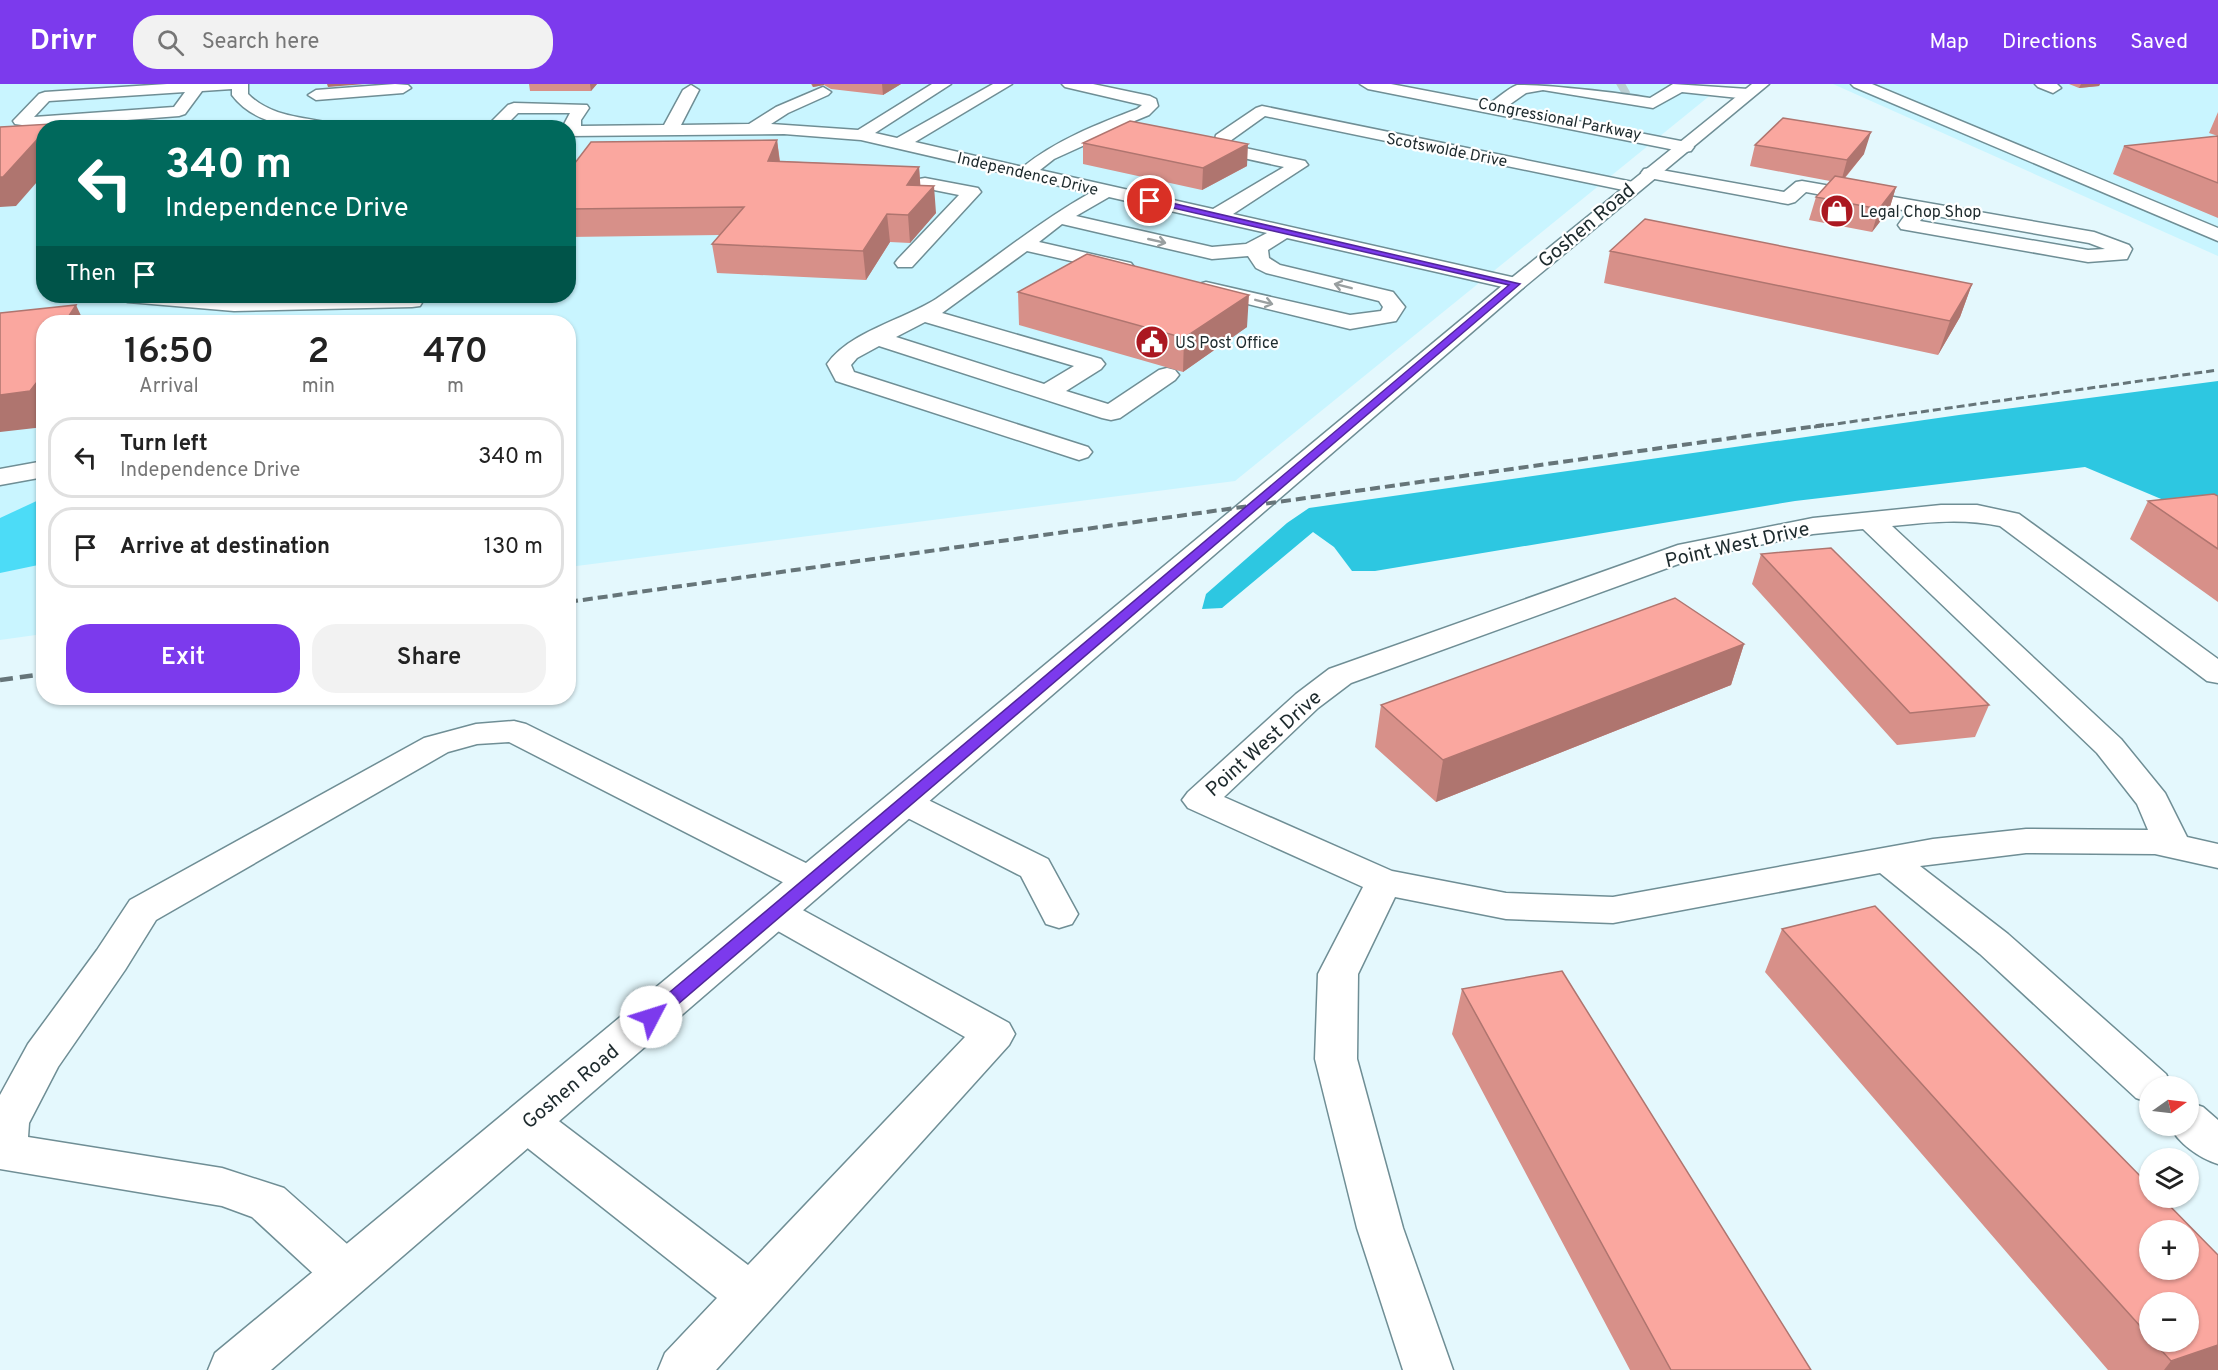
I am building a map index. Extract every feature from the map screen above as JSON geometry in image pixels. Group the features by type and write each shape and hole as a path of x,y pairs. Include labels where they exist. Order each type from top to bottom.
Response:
{"street":[{"path":"36,122 21,120 45,97 240,84 240,95 251,106 292,120"},
{"path":"861,135 943,84"},
{"path":"899,144 1004,84"},
{"path":"1026,172 1048,155 1081,140 1092,132 1143,112 1150,106 1150,102 1144,99 1070,84"},
{"name":"Congressional Parkway","path":"1368,84 1687,145"},
{"path":"1429,96 1449,84"},
{"path":"1658,84 1754,89"},
{"path":"1859,84 2218,235"},
{"path":"1495,107 1521,89 1544,85 1627,94 1653,103 1682,86"},
{"path":"62,120 179,111 198,86"},
{"path":"314,93 404,88"},
{"name":"Goshen Road","path":"233,1370 1516,284 1754,89"},
{"path":"670,130 691,90"},
{"path":"753,129 782,110 823,92"},
{"path":"251,106 284,102"},
{"path":"501,120 514,108 581,108 573,120"},
{"name":"Scotswolde Drive","path":"1216,216 1299,165 1222,148 1222,140 1262,111 1633,187"},
{"path":"926,128 948,133"},
{"name":"Independence Drive","path":"576,131 753,129 828,131 861,135 1516,284"},
{"path":"694,148 708,130"},
{"path":"1026,150 1048,155"},
{"path":"925,183 976,162"},
{"path":"1650,173 1788,198 1802,186 1920,207 2094,238 2122,249 2120,255 2088,256 1908,225 1920,207"},
{"path":"903,180 972,192 905,263"},
{"path":"1079,452 844,376 839,364 849,352 942,304 1059,218 1106,191"},
{"path":"1059,218 1212,253 1257,247 1285,231"},
{"path":"1023,244 1142,272"},
{"path":"1187,283 1332,320 1350,322 1388,316 1394,307 1386,296 1273,269 1262,263 1257,255 1257,247"},
{"path":"392,315 408,303"},
{"path":"923,314 1093,364 1048,392"},
{"path":"876,338 1111,413 1167,375"},
{"path":"0,477 36,470"},
{"name":"Point West Drive","path":"2218,674 2009,520 1977,513 1941,513 1813,526 1688,551 1340,676 1273,731 1200,800 1384,882 1506,906 1613,910 1933,851 2026,841 2155,842 2218,856"},
{"path":"1869,520 2109,746 2153,801 2173,846"},
{"path":"347,1274 268,1202 222,1187 5,1152 7,1123 43,1056 111,960 143,910 436,745 476,734 514,731 811,881"},
{"path":"904,802 1035,868 1059,914"},
{"path":"1888,860 1994,944 2140,1076"},
{"path":"1384,882 1338,974 1336,1059 1380,1228 1428,1370"},
{"path":"683,1370 994,1034 775,912"},
{"path":"527,1122 751,1296"},
{"path":"2199,1130 2218,1146"}],"shaded area":[{"path":"0,84 1688,84 1718,89 1235,481 576,566 576,315 36,315 36,635 0,640"},
{"path":"1833,84 2218,84 2218,256"},
{"path":"2218,381 2218,526 2185,509 2085,467 1795,501 1375,571 1352,571 1334,547 1313,532 1222,608 1202,609 1206,594 1287,523 1309,508 1959,415"},
{"path":"36,501 36,565 0,573 0,518"}],"building":[{"path":"1783,118 1871,132 1847,160 1755,145"},
{"path":"1130,121 1248,144 1203,168 1083,143"},
{"path":"36,125 36,141 3,177 0,177 0,127"},
{"path":"2218,136 2218,183 2124,146"},
{"path":"777,140 768,161 919,167 907,185 934,186 908,215 887,214 863,251 712,244 744,207 576,209 576,162 591,142"},
{"path":"1835,176 1896,187 1879,209 1816,197"},
{"path":"1645,219 1972,284 1950,321 1610,251"},
{"path":"1087,254 1249,295 1184,338 1018,292"},
{"path":"76,305 70,315 36,315 36,383 30,391 0,395 0,313"},
{"path":"2214,494 2218,496 2218,549 2148,501"},
{"path":"1831,548 1989,705 1910,713 1761,554"},
{"path":"1675,598 1744,644 1443,760 1381,705"},
{"path":"1875,906 2139,1175 2139,1208 2172,1208 2184,1220 2139,1220 2139,1280 2199,1280 2199,1236 2218,1255 2218,1345 2199,1351 2199,1292 2139,1292 2139,1325 1782,929"},
{"path":"1562,971 1811,1370 1671,1370 1462,989"},
{"path":"2163,1352 2197,1352 2171,1361"}],"tunnel":[{"path":"1619,89 1626,85"}],"railway":[{"path":"1814,427 2218,370"},
{"path":"576,601 1824,425"},
{"path":"0,680 36,675"}],"place":[{"name":"Legal Chop Shop","path":"1837,211"},
{"name":"US Post Office","path":"1152,342"}],"route":[{"path":"651,1017 1516,284 1150,201"}]}
